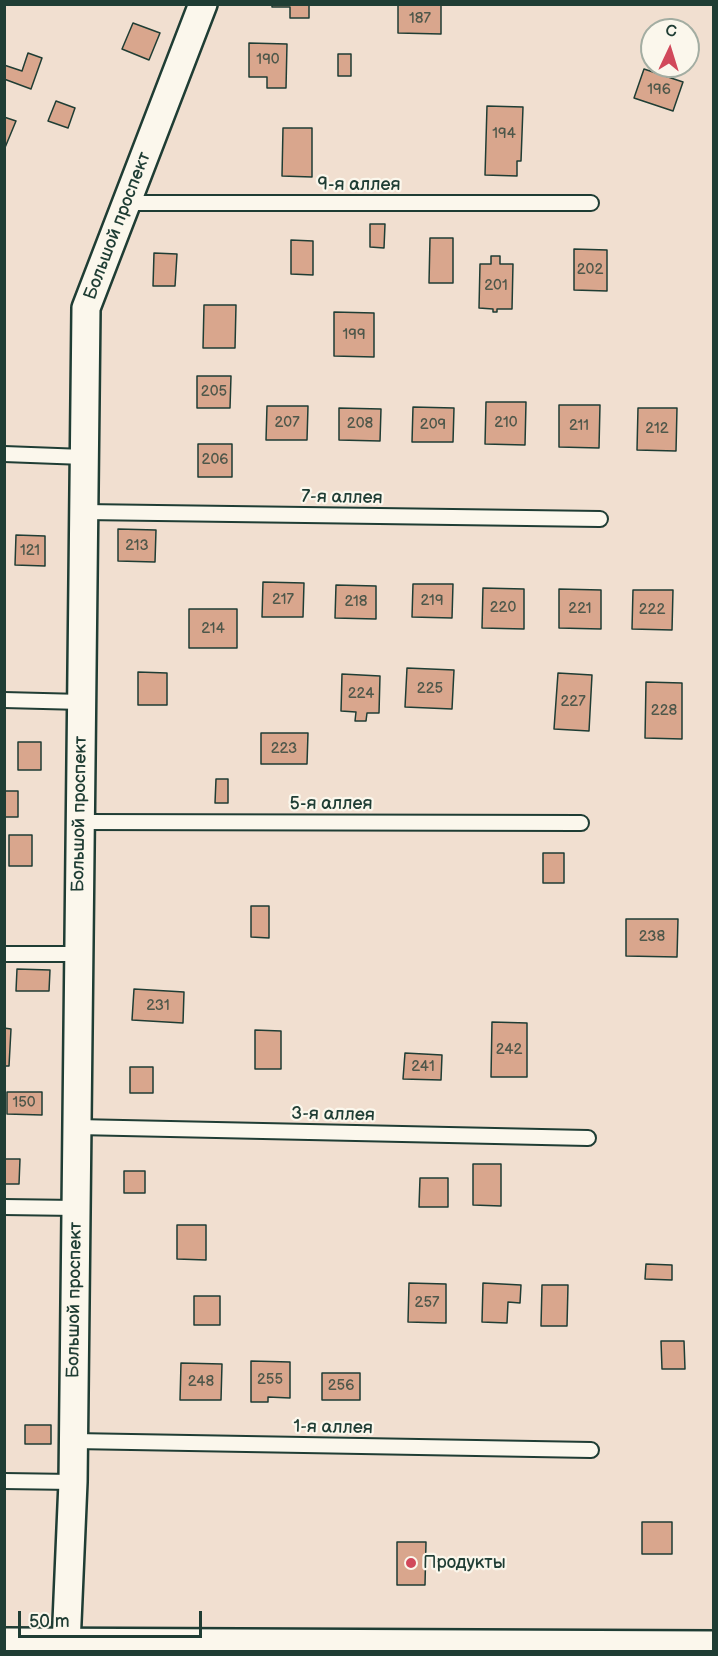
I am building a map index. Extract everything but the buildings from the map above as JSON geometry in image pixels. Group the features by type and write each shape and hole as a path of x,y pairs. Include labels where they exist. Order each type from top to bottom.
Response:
{"main road":[{"path":"22,1647 66,1645 699,1648"}],"street":[{"name":"Большой проспект","path":"66,1645 74,1442 86,308 203,4"}],"lane":[{"name":"9-я аллея","path":"126,203 591,203"},
{"path":"4,454 84,457"},
{"name":"7-я аллея","path":"84,512 600,519"},
{"path":"4,700 82,702"},
{"name":"5-я аллея","path":"80,822 581,823"},
{"path":"4,954 79,954"},
{"name":"3-я аллея","path":"77,1127 588,1138"},
{"path":"4,1207 76,1208"},
{"name":"1-я аллея","path":"74,1442 591,1450"},
{"path":"4,1481 73,1482"}],"place":[{"name":"Продукты","path":"411,1563"}]}
